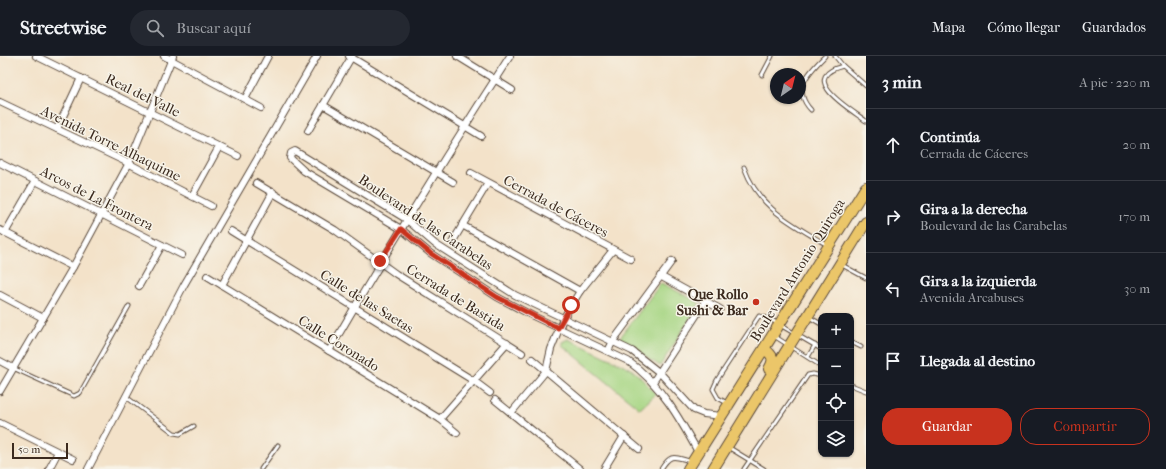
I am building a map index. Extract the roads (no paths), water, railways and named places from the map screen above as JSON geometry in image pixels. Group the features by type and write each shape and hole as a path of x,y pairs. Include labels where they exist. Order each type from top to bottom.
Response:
{"main road":[{"name":"Boulevard Antonio Quiroga","path":"690,465 866,187"},
{"path":"713,469 866,222"},
{"path":"754,401 759,386 774,360 770,353 764,349"}],"street":[{"name":"Real del Valle","path":"36,56 238,156"},
{"path":"164,56 172,58 261,108"},
{"path":"245,99 268,56"},
{"path":"88,469 125,396 188,279 316,56"},
{"path":"308,131 351,56 481,136"},
{"path":"457,56 512,90"},
{"path":"329,351 380,261 464,126 510,56"},
{"path":"0,391 73,267 128,164 172,58"},
{"path":"56,129 81,78"},
{"name":"Avenida Torre Alhaquime","path":"0,102 211,206"},
{"path":"323,105 453,182"},
{"path":"192,196 219,147"},
{"name":"Boulevard de las Carabelas","path":"698,452 685,428 653,382 628,361 497,297 430,253 401,229 304,171 290,158 291,153 295,151 406,220 435,244 515,295 632,351 660,372 694,410 704,414 721,416"},
{"name":"Arcos de La Frontera","path":"0,163 182,255"},
{"name":"Cerrada de Cáceres","path":"471,174 630,259"},
{"path":"35,181 3,232 73,267"},
{"name":"Cerrada de Bastida","path":"256,183 335,230 396,274 522,353"},
{"name":"Cerrada de Cáceres","path":"453,241 488,183"},
{"path":"222,285 273,192"},
{"path":"462,225 580,291"},
{"name":"Calle de las Saetas","path":"231,231 474,381 490,393"},
{"path":"139,286 162,245"},
{"name":"Cerrada de Cáceres","path":"563,319 580,291 612,250"},
{"path":"608,351 613,341 672,261"},
{"name":"Calle Coronado","path":"207,276 440,419 457,433"},
{"path":"660,276 720,309"},
{"path":"0,295 43,318"},
{"path":"653,382 706,302"},
{"path":"511,413 546,371 558,328 563,319"},
{"path":"440,419 507,343"},
{"path":"532,359 639,448"},
{"path":"0,361 13,368"},
{"path":"495,400 580,469"},
{"path":"0,423 73,459"},
{"path":"604,469 624,436"},
{"path":"49,469 58,452"}],"lane":[{"path":"762,75 772,56"},
{"path":"811,110 804,102 802,91 804,81 825,56"},
{"path":"835,56 843,66 866,86"},
{"path":"843,66 832,69 826,74 824,82 827,91 866,121"},
{"path":"744,168 750,183 760,198 784,219 829,246"},
{"path":"840,264 866,278"},
{"path":"13,368 74,396 80,394 129,306"},
{"path":"728,404 714,394 713,389 717,380 759,316 764,316 780,324 818,347"},
{"path":"807,316 818,322"},
{"path":"772,335 818,364"},
{"path":"854,344 861,347"},
{"path":"808,357 815,345"},
{"path":"744,469 808,375 818,375"},
{"path":"854,386 866,391"},
{"path":"125,396 174,433 180,434 194,426"},
{"path":"261,469 278,445"},
{"path":"727,446 764,469"},
{"path":"661,469 670,457 690,465"}],"place":[{"name":"Que Rollo Sushi & Bar","path":"756,302"}]}
